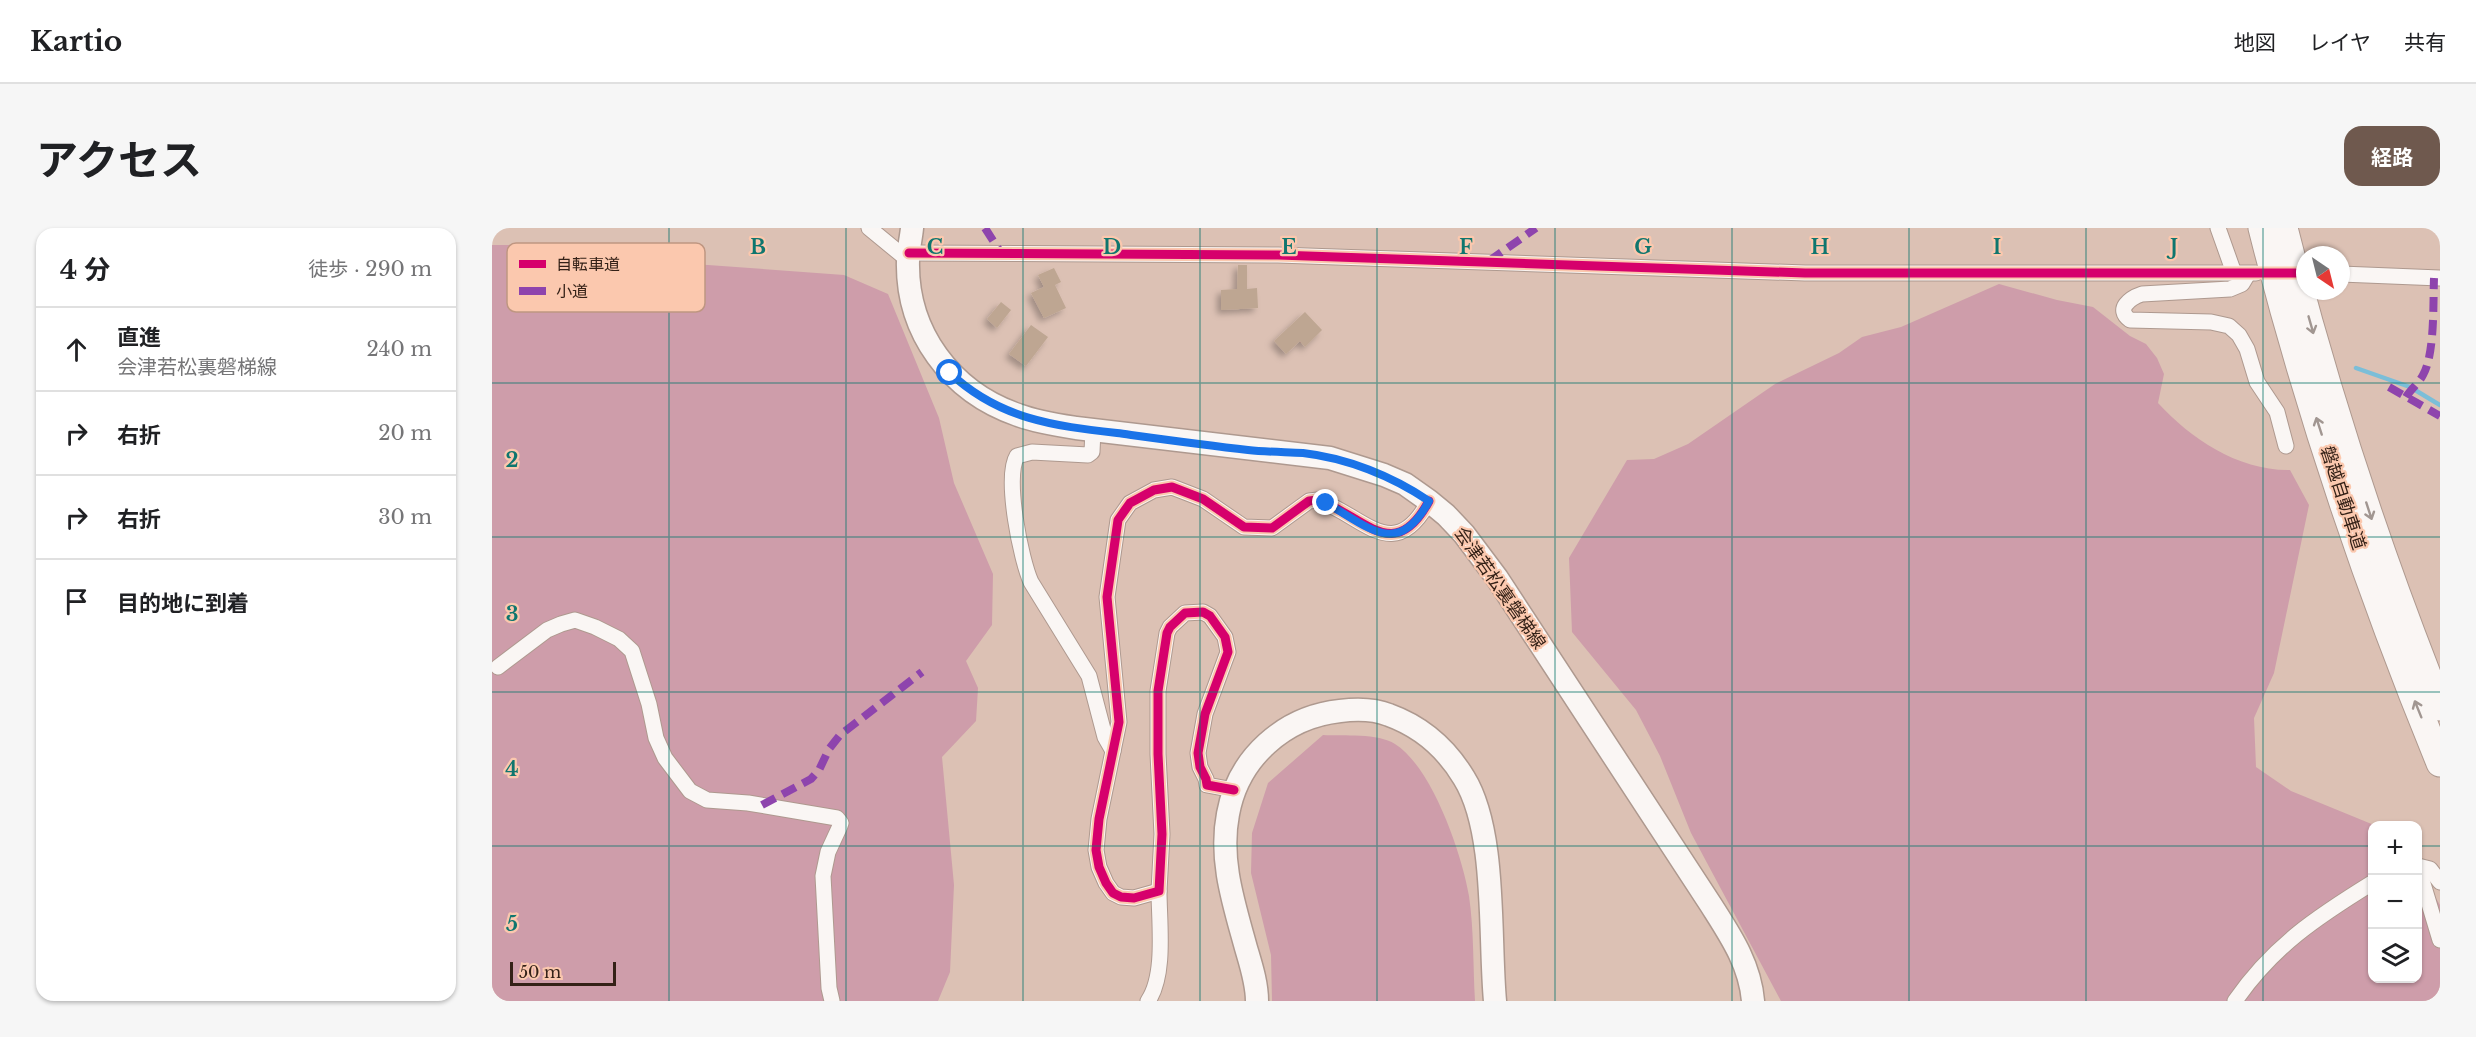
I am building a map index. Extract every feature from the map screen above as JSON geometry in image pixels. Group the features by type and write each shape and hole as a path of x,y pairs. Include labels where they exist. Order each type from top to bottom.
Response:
{"highway":[{"name":"磐越自動車道","path":"2262,228 2301,369 2354,534 2407,682 2440,763"},
{"name":"磐越自動車道","path":"2284,228 2343,431 2374,526 2440,707"}],"main road":[{"name":"会津若松裏磐梯線","path":"912,228 908,256 910,290 915,315 923,334 938,358 964,387 1003,410 1018,416 1094,430 1330,458 1405,484 1446,514 1497,578 1737,946 1746,966 1753,1001"},
{"path":"1257,1001 1251,968 1229,886 1226,861 1227,823 1234,790 1255,756 1269,741 1286,729 1321,713 1357,709 1388,714 1423,731 1444,750 1465,779 1478,806 1487,860 1495,1001"}],"street":[{"path":"869,228 908,256 1278,255 1805,273 2246,273"},
{"path":"2218,228 2246,273"},
{"path":"2246,273 2242,284 2230,289 2142,294 2125,304 2123,310 2130,320 2211,322 2235,329 2247,349 2258,382 2277,412 2286,446"},
{"path":"2350,274 2440,278"},
{"path":"1094,430 1092,452 1088,455 1032,452 1017,456 1013,463 1014,505 1024,566 1031,582 1089,676 1105,737 1113,751"},
{"path":"1159,891 1134,898 1121,897 1113,892 1099,867 1096,850 1099,819 1119,722 1107,597 1118,520 1131,503 1154,490 1172,487 1203,499 1244,527 1272,528 1309,501 1318,500 1380,533 1392,535 1404,530 1415,521 1429,501"},
{"path":"1148,1001 1157,984 1159,963 1162,834 1158,692 1167,633 1185,613 1203,612 1210,616 1225,637 1228,652 1205,714 1198,753 1200,767 1207,785 1234,790"},
{"path":"498,667 547,630 561,624 574,620 596,627 619,639 632,651 649,704 656,738 665,758 690,791 707,800 748,803 837,818 841,823 828,852 824,876 829,988 832,1001"},
{"path":"2422,868 2430,869 2440,882"},
{"path":"2420,875 2440,940"},
{"path":"2235,1001 2255,973 2275,952 2312,922 2368,886"}],"shaded area":[{"path":"492,245 507,245 507,312 705,312 705,265 844,275 888,294 939,418 954,483 993,574 992,625 966,661 978,688 976,721 942,757 954,885 950,972 938,1001 492,1001"},
{"path":"1999,284 2093,307 2130,336 2146,344 2157,358 2164,374 2158,403 2185,429 2235,459 2271,469 2290,470 2309,505 2274,673 2254,718 2256,767 2291,791 2368,823 2368,983 2422,983 2422,875 2440,905 2440,1001 1781,1001 1691,833 1660,756 1636,710 1572,632 1569,558 1627,460 1654,459 1688,444 1775,384 1839,353 1862,337 1901,327"},
{"path":"1323,735 1350,735 1388,740 1409,755 1433,791 1460,858 1469,896 1475,1001 1272,1001 1271,955 1251,873 1252,833 1268,783"}],"building":[{"path":"1238,265 1247,265 1247,289 1257,288 1258,308 1221,310 1221,290 1237,289"},
{"path":"1054,268 1061,282 1055,285 1066,308 1044,318 1031,293 1044,287 1038,275"},
{"path":"1001,302 1011,310 997,328 987,319"},
{"path":"1305,312 1322,330 1305,347 1300,341 1286,354 1274,341"},
{"path":"1031,325 1048,337 1026,366 1009,354"}],"waterway":[{"path":"2356,368 2410,387 2440,405"}],"marked path":[{"path":"985,228 1001,253"},
{"path":"1489,261 1536,228"},
{"path":"2406,397 2423,375 2430,354 2434,278"},
{"path":"2389,387 2440,416"},
{"path":"762,805 811,779 840,735 922,672"}],"cycle path":[{"path":"909,253 1278,255 1805,273 2296,273"},
{"path":"1234,790 1207,785 1200,767 1198,753 1205,714 1228,652 1225,637 1210,616 1203,612 1185,613 1167,633 1158,691 1162,834 1159,891 1134,898 1121,897 1113,893 1099,867 1096,850 1099,819 1119,722 1107,597 1118,520 1130,503 1154,490 1172,487 1203,499 1244,527 1272,528 1309,501 1318,500 1378,531 1391,533 1403,531 1416,520 1429,501"}],"route":[{"path":"950,373 964,387 1003,410 1036,421 1076,428 1251,450 1304,453 1330,458 1405,484 1429,501 1415,521 1404,530 1392,535 1380,533 1326,503"}]}
